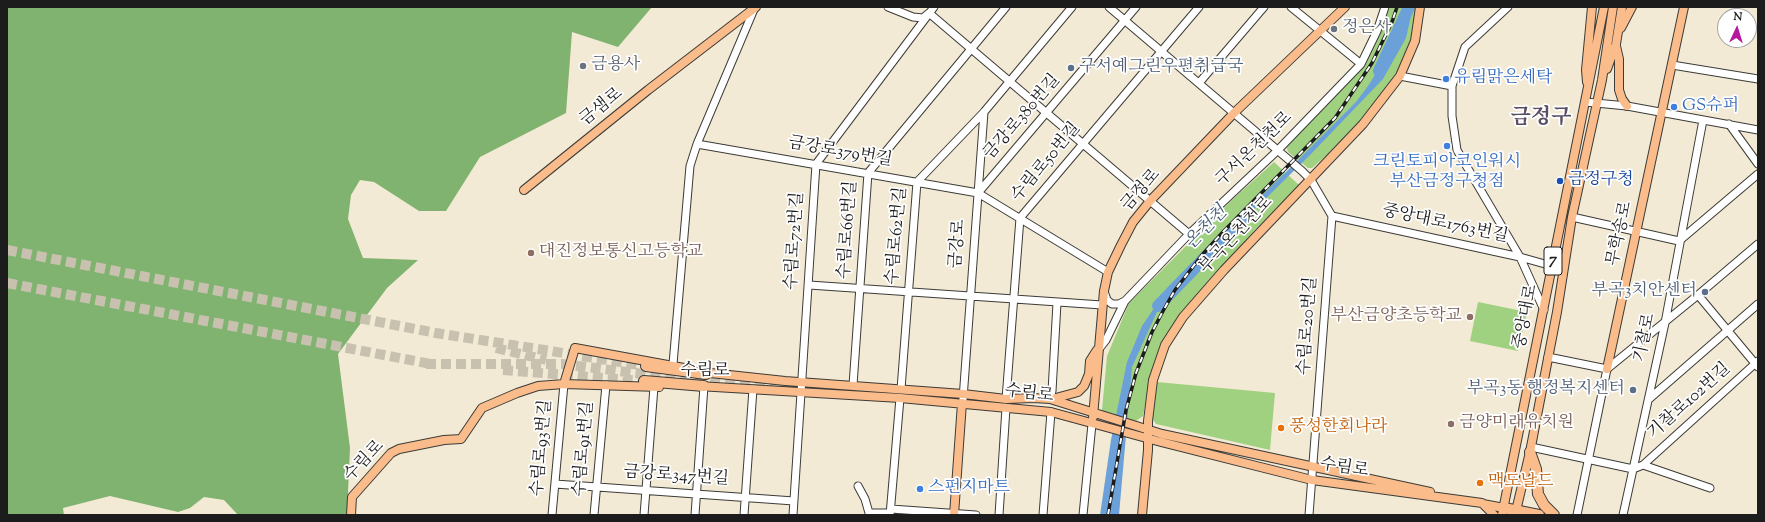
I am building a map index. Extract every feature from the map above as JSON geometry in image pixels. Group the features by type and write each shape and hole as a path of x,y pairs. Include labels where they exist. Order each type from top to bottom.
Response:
{"highway":[{"path":"646,366 671,367 706,374"},
{"path":"644,381 704,386"},
{"path":"1531,450 1536,469 1538,494 1544,505 1554,515"},
{"path":"1503,511 1539,515"}],"main road":[{"name":"금샘로","path":"524,190 648,90 756,7"},
{"name":"금정로","path":"1092,424 1104,291 1108,272 1120,245 1134,222 1150,201 1234,114 1345,7"},
{"name":"부곡온천천로","path":"1142,515 1145,429 1148,421 1153,380 1165,345 1183,317 1224,270 1363,124 1400,76 1415,41 1420,7"},
{"path":"1588,86 1586,70 1592,7"},
{"name":"중앙대로","path":"1503,511 1604,7"},
{"name":"중앙대로","path":"1516,513 1531,450 1572,217 1598,102 1613,7"},
{"path":"1602,80 1616,44 1622,7"},
{"path":"1618,32 1632,7"},
{"name":"무학송로","path":"1608,369 1684,7"},
{"path":"1616,44 1619,59 1619,90 1622,99 1628,106"},
{"name":"수림로","path":"564,384 575,348 671,367"},
{"path":"1050,399 1078,392 1084,386 1089,374 1090,361 1098,350"},
{"name":"수림로","path":"706,374 963,394 1006,399 1050,399 1093,414 1145,429 1482,504 1503,511"},
{"name":"수림로","path":"351,515 352,497 390,453 399,449 444,440 461,439 482,408 538,386 564,384 654,387 704,386 962,402 1051,412 1145,438 1312,480 1482,504 1494,515"},
{"name":"금강로","path":"954,514 962,402"}],"street":[{"path":"671,367 690,166 697,144 756,7"},
{"path":"888,7 913,17 923,18 929,13"},
{"path":"816,164 934,7"},
{"name":"수림로66번길","path":"854,385 859,288 868,172 1006,7"},
{"path":"984,112 1072,7"},
{"path":"1109,7 1302,171 1311,180 1332,216"},
{"name":"금강로380번길","path":"978,193 1136,7"},
{"name":"수림로50번길","path":"1006,399 1020,218 1199,7"},
{"path":"1199,83 1264,7"},
{"path":"1291,7 1361,64"},
{"name":"구서온천천로","path":"1098,350 1106,340 1125,301 1189,234 1279,152 1361,64 1377,31 1385,7"},
{"path":"1508,7 1465,47 1452,86 1452,116 1457,150 1520,257 1544,310"},
{"path":"929,13 1189,234"},
{"path":"1672,65 1758,79"},
{"path":"1400,76 1452,86"},
{"path":"1585,102 1598,102 1628,106 1758,130"},
{"name":"수림로62번길","path":"901,389 917,182 984,112"},
{"name":"금강로","path":"962,402 984,112"},
{"name":"기찰로","path":"1624,515 1665,323 1703,120"},
{"path":"1729,124 1758,164"},
{"name":"금강로379번길","path":"697,144 868,172 978,193"},
{"name":"수림로72번길","path":"793,515 816,164"},
{"path":"1572,217 1680,241 1758,174"},
{"path":"978,193 1108,272"},
{"name":"중앙대로1763번길","path":"1332,216 1520,257 1552,266"},
{"name":"수림로20번길","path":"1309,515 1332,216"},
{"path":"1548,357 1608,369 1758,244"},
{"path":"808,285 1102,305"},
{"path":"1104,291 1107,300 1112,304 1119,304 1125,301"},
{"path":"1698,295 1757,364"},
{"name":"수림로","path":"1050,399 1052,391 1057,303"},
{"path":"1649,399 1758,304"},
{"name":"기찰로102번길","path":"1643,465 1757,364"},
{"name":"무학송로","path":"1577,515 1608,369"},
{"name":"수림로93번길","path":"552,515 564,384"},
{"name":"수림로91번길","path":"594,515 606,385"},
{"path":"695,515 704,386"},
{"path":"644,515 654,387"},
{"path":"744,515 753,389"},
{"path":"890,512 900,398"},
{"path":"999,515 1006,408"},
{"path":"1043,515 1051,412"},
{"name":"금정로","path":"1083,515 1092,424"},
{"path":"1531,450 1633,469 1643,465 1710,488"},
{"name":"금강로347번길","path":"555,484 794,501"},
{"path":"858,486 865,500 869,513 890,512 976,515"}],"green space":[{"path":"7,7 652,7 618,47 572,32 566,113 480,157 446,211 419,211 374,182 360,180 351,195 348,219 363,258 418,260 387,288 338,354 350,448 347,515 238,515 224,500 204,497 190,508 178,512 110,496 63,508 64,515 7,515"},
{"path":"1390,7 1417,7 1411,43 1399,73 1387,86 1371,109 1329,153 1312,168 1308,168 1288,152 1286,146 1368,55"},
{"path":"1274,162 1299,185 1254,231 1177,320 1161,344 1150,379 1143,416 1136,421 1106,414 1102,410 1107,356 1129,303 1233,199"},
{"path":"1478,302 1527,312 1518,351 1470,341"},
{"path":"1157,382 1275,393 1270,450 1156,424 1151,417"}],"water":[{"name":"온천천","path":"1405,7 1413,7 1406,38 1383,79 1311,154 1257,207 1199,257 1161,303 1132,367 1119,515 1100,515 1111,440 1127,362 1142,326 1169,286 1356,102 1393,46"}],"waterway":[{"name":"온천천","path":"1379,71 1409,7"},
{"name":"온천천","path":"1158,306 1249,212"}],"tunnel":[{"path":"7,250 436,333 646,366"},
{"path":"7,283 431,364"},
{"path":"496,348 546,360"},
{"path":"426,364 562,364 684,379 775,387"},
{"path":"503,370 644,381"},
{"path":"1096,421 1141,431"}],"railway":[{"path":"1108,515 1126,410 1136,373 1152,332 1163,311 1175,290 1202,255 1335,118 1372,63 1392,22 1397,7"}],"place":[{"name":"정은사","path":"1334,29"},
{"name":"금용사","path":"583,66"},
{"name":"구서예그린우편취급국","path":"1071,68"},
{"name":"유림맑은세탁","path":"1446,79"},
{"name":"GS슈퍼","path":"1674,107"},
{"name":"크린토피아코인워시 부산금정구청점","path":"1447,146"},
{"name":"금정구청","path":"1560,181"},
{"name":"대진정보통신고등학교","path":"531,253"},
{"name":"부곡3치안센터","path":"1705,292"},
{"name":"부산금양초등학교","path":"1470,317"},
{"name":"부곡3동 행정복지센터","path":"1633,390"},
{"name":"금양미래유치원","path":"1451,424"},
{"name":"풍성한회나라","path":"1281,428"},
{"name":"맥도날드","path":"1480,483"},
{"name":"스펀지마트","path":"920,489"}],"district":[{"name":"금정구","path":"1541,119"}]}
